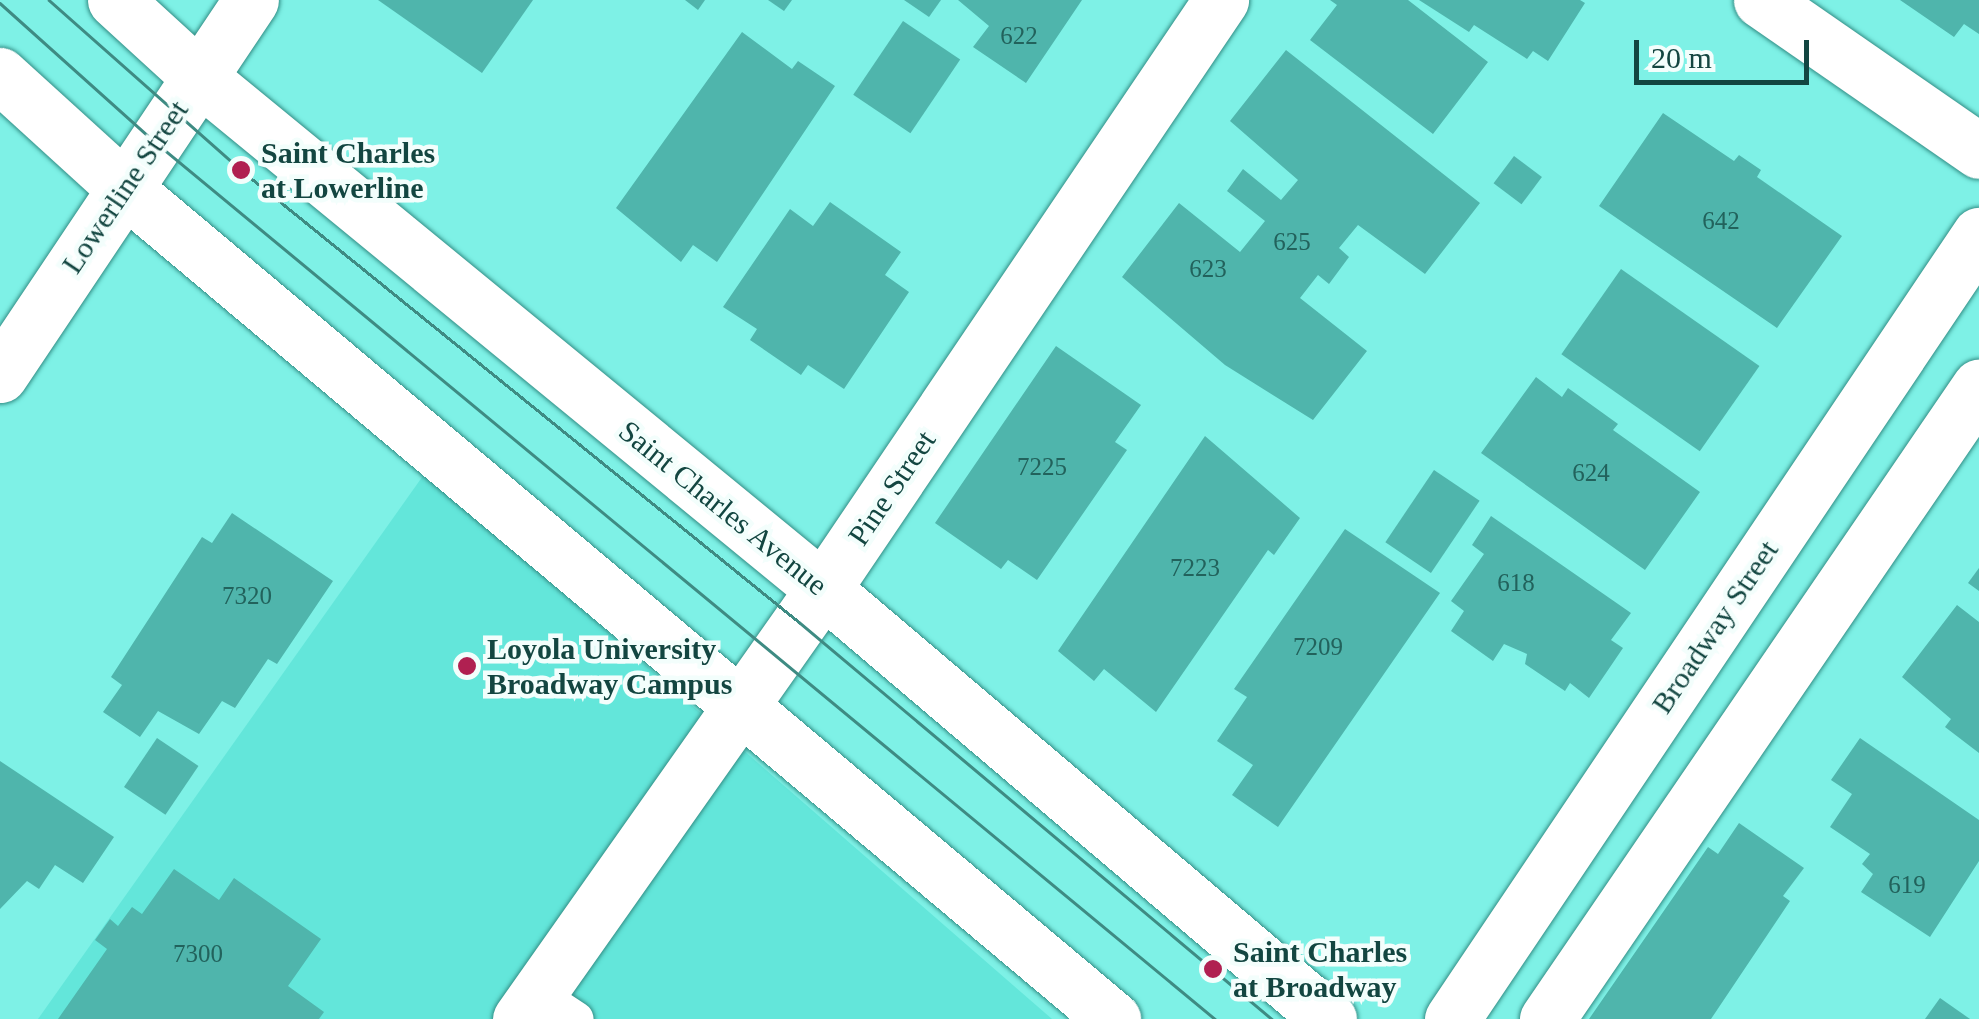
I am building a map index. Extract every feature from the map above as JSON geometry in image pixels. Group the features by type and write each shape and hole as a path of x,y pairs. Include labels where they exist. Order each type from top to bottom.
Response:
{"street":[{"name":"Saint Charles Avenue","path":"115,0 198,76 823,589 1329,1019"},
{"name":"Lowerline Street","path":"0,375 250,0"},
{"name":"Pine Street","path":"545,1011 741,704 1221,0"},
{"path":"1761,0 1979,152"},
{"path":"0,75 124,188 1113,1019"},
{"name":"Broadway Street","path":"1452,1019 1979,235"},
{"path":"1547,1019 1979,387"}],"shaded area":[{"name":"Loyola University Broadway Campus","path":"425,473 1052,1019 38,1019"}],"building":[{"path":"378,0 533,0 482,73"},
{"path":"685,0 705,0 698,10"},
{"path":"768,0 792,0 784,11"},
{"path":"904,0 941,0 929,17"},
{"path":"958,0 1082,0 1026,83 973,47 989,26"},
{"path":"1330,0 1408,0 1488,62 1433,134 1310,40 1337,5"},
{"path":"1419,0 1585,3 1548,61 1533,51 1527,59 1474,25 1469,32"},
{"path":"1900,0 1979,0 1979,34 1964,24 1954,37"},
{"path":"903,21 960,60 910,133 853,95"},
{"path":"742,32 792,69 798,61 835,86 717,262 693,245 681,262 616,208"},
{"path":"1286,50 1480,203 1425,274 1358,225 1339,248 1349,257 1329,284 1318,275 1300,298 1367,351 1313,420 1225,365 1122,277 1179,203 1240,252 1265,221 1227,191 1243,169 1281,200 1298,180 1230,121"},
{"path":"1663,113 1734,161 1739,155 1761,170 1757,177 1842,236 1777,328 1599,206"},
{"path":"1514,156 1542,177 1521,204 1494,183"},
{"path":"830,202 901,252 885,275 909,292 844,389 808,365 801,375 750,340 757,329 723,307 790,209 813,226"},
{"path":"1621,269 1759,366 1700,451 1561,354"},
{"path":"1056,346 1141,405 1115,442 1127,450 1037,580 1008,560 1001,569 935,523"},
{"path":"1536,377 1562,397 1568,388 1618,424 1613,430 1700,492 1645,570 1481,453"},
{"path":"1205,436 1300,518 1274,555 1268,550 1156,712 1104,669 1094,681 1058,651"},
{"path":"1434,470 1480,501 1431,573 1385,542"},
{"path":"232,513 333,581 277,664 268,659 235,708 222,701 199,734 158,711 140,737 103,712 122,685 111,677 202,537 212,543"},
{"path":"1491,516 1631,613 1611,640 1623,648 1589,698 1570,683 1565,691 1525,664 1527,654 1504,644 1493,661 1451,631 1464,611 1451,601 1484,554 1472,545"},
{"path":"1345,529 1440,593 1278,827 1232,795 1253,765 1217,741 1247,697 1234,689"},
{"path":"1979,568 1979,591 1968,583"},
{"path":"1957,605 1979,622 1979,753 1945,727 1951,719 1902,677"},
{"path":"157,738 198,766 165,815 124,787"},
{"path":"1860,738 1979,820 1979,861 1930,937 1861,892 1873,874 1862,864 1870,854 1830,827 1852,794 1831,780"},
{"path":"0,761 114,837 83,883 55,865 39,889 27,881 0,909"},
{"path":"1739,823 1804,868 1783,896 1790,901 1711,1019 1589,1019 1708,847 1718,854"},
{"path":"174,869 219,900 234,878 321,939 288,986 324,1012 319,1019 58,1019 107,949 95,940 110,919 118,926 132,907 142,914"},
{"path":"1940,998 1970,1019 1925,1019"}],"tram line":[{"path":"49,0 241,170 799,622 1272,1019"},
{"path":"0,3 155,142 1215,1019"}],"place":[{"name":"Saint Charles at Lowerline","path":"241,170"},
{"name":"Loyola University Broadway Campus","path":"467,666"},
{"name":"Saint Charles at Broadway","path":"1213,969"}]}
